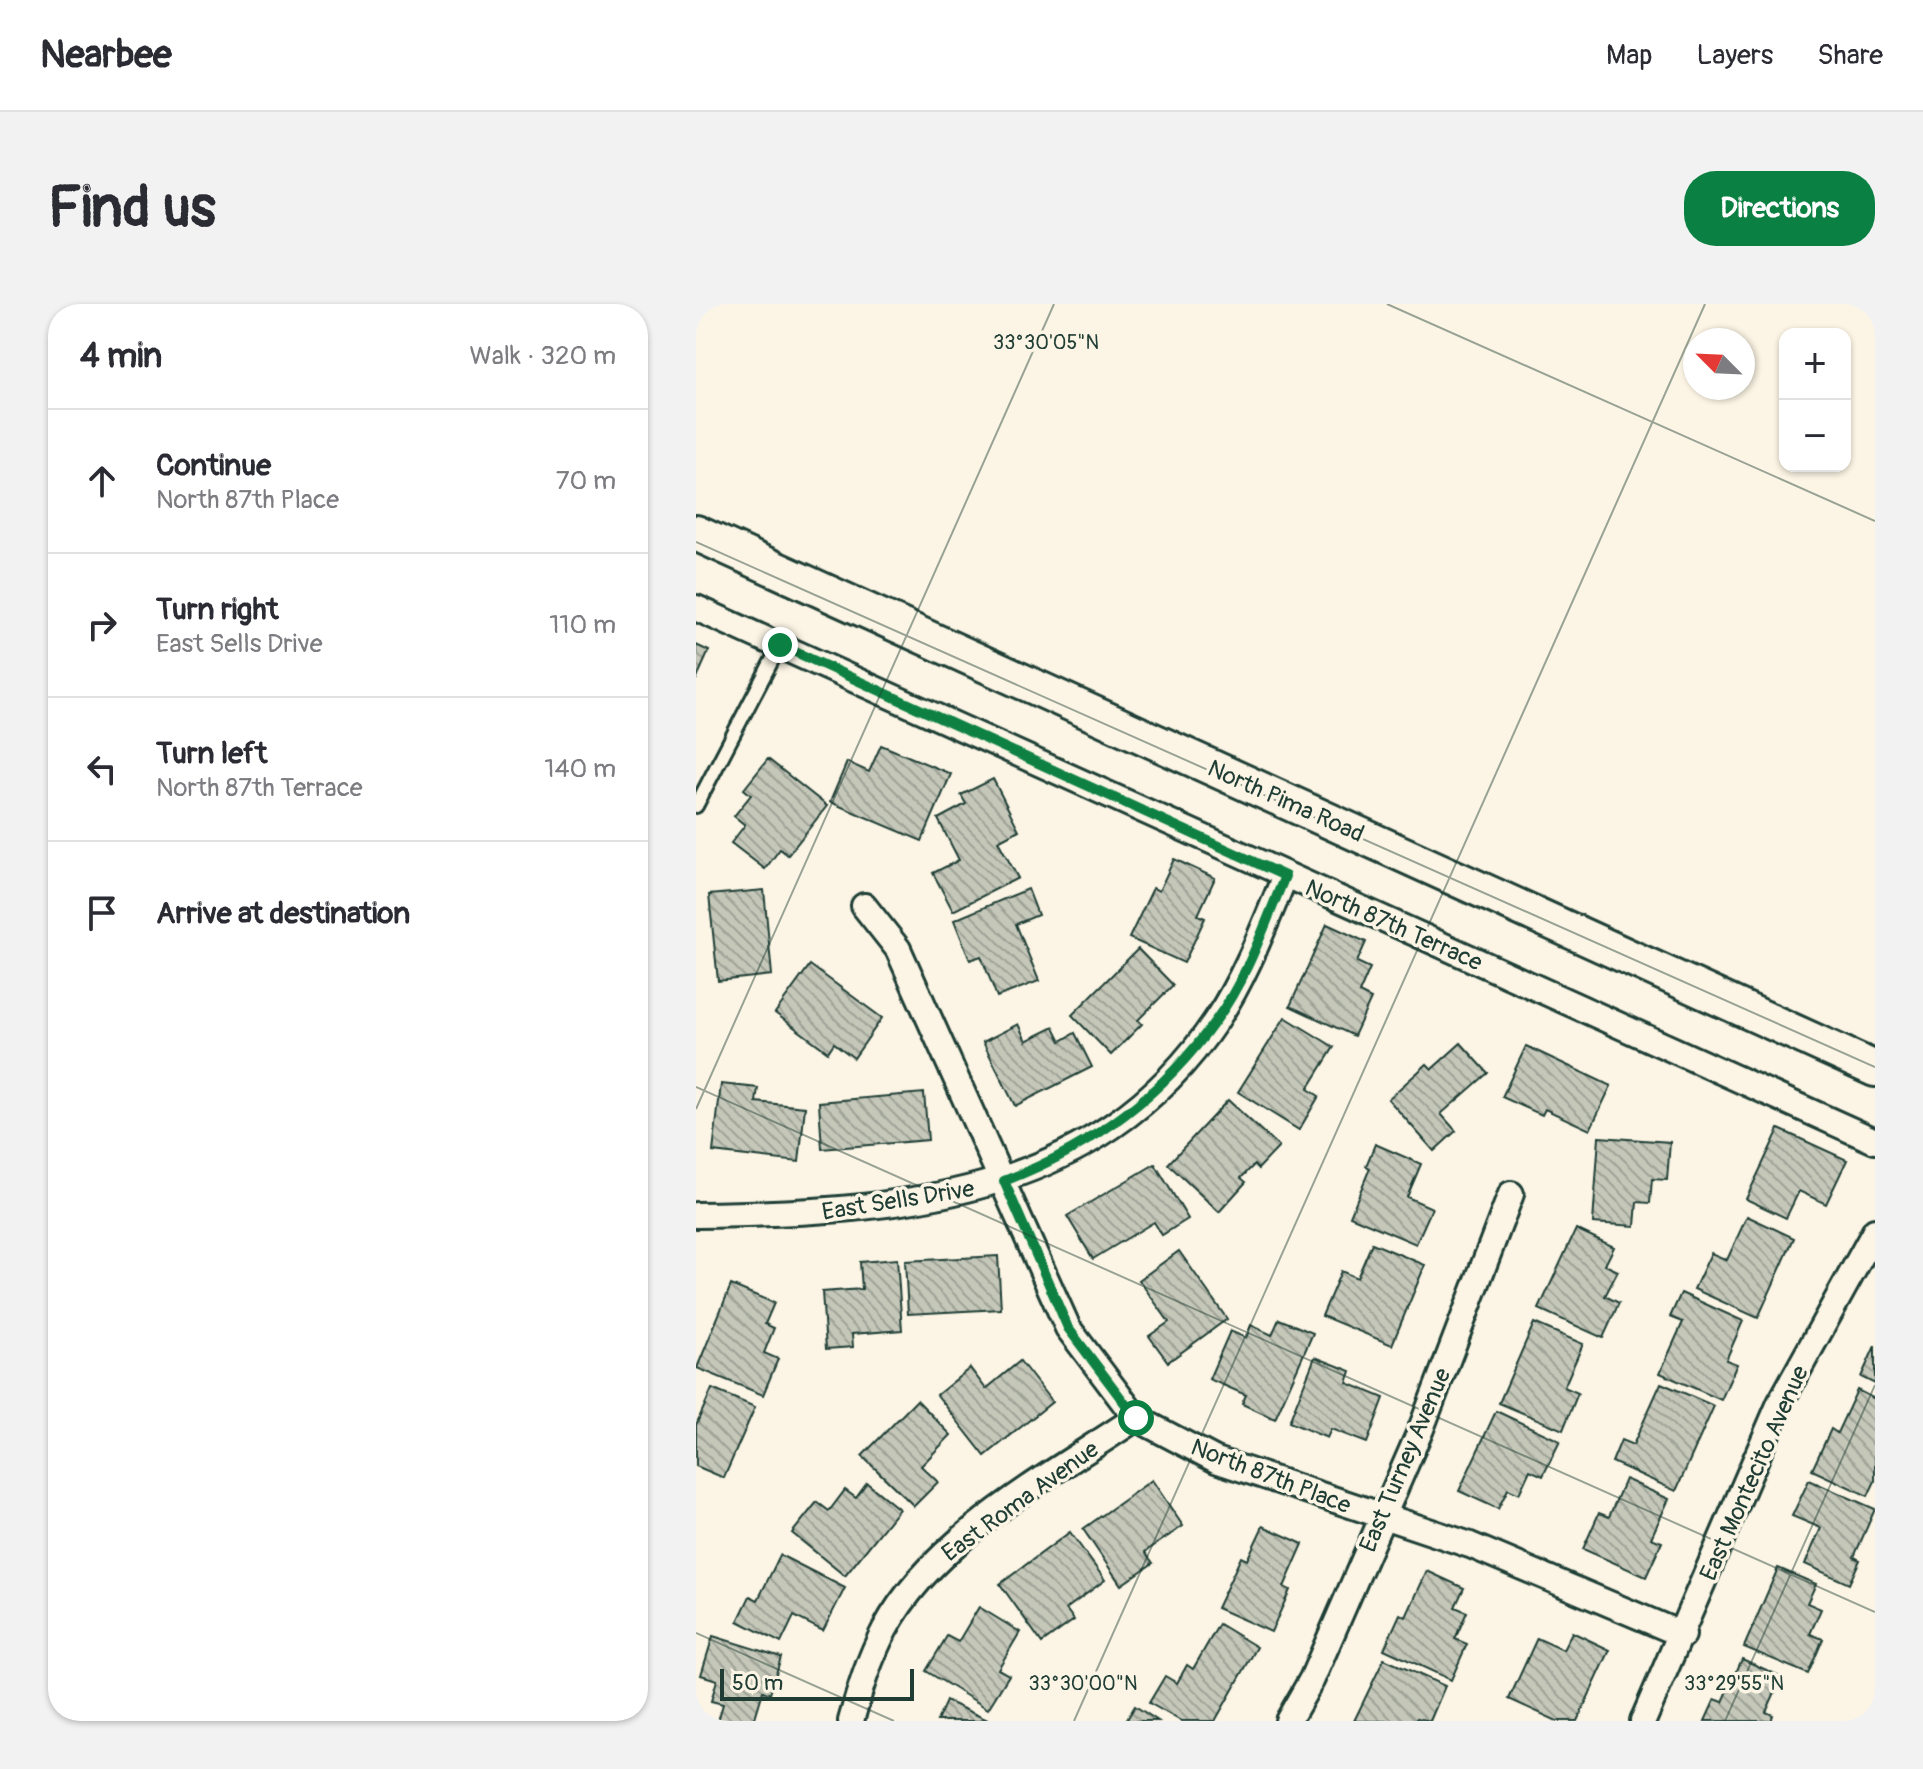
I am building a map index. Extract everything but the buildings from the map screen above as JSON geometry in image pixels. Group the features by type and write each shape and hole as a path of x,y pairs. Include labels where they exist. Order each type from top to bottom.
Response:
{"main road":[{"name":"North Pima Road","path":"696,533 1875,1069"}],"street":[{"name":"North 87th Terrace","path":"696,608 1875,1141"},
{"name":"East Sells Drive","path":"696,1215 810,1213 912,1202 1004,1181 1064,1156 1114,1126 1168,1078 1217,1019 1251,957 1285,876"},
{"name":"North 87th Place","path":"864,906 898,949 1068,1328 1136,1418 1216,1460 1537,1570 1683,1635"},
{"name":"East Turney Avenue","path":"1288,1721 1312,1679 1421,1429 1511,1194"},
{"name":"East Montecito Avenue","path":"1643,1721 1683,1635 1780,1403 1875,1231"},
{"name":"East Roma Avenue","path":"851,1721 865,1672 886,1626 919,1580 951,1548 990,1517 1136,1418"}],"lane":[{"path":"696,806 780,645"}],"route":[{"path":"780,645 1285,876 1251,957 1217,1019 1168,1078 1114,1126 1064,1156 1004,1181 1068,1328 1136,1418"}]}
